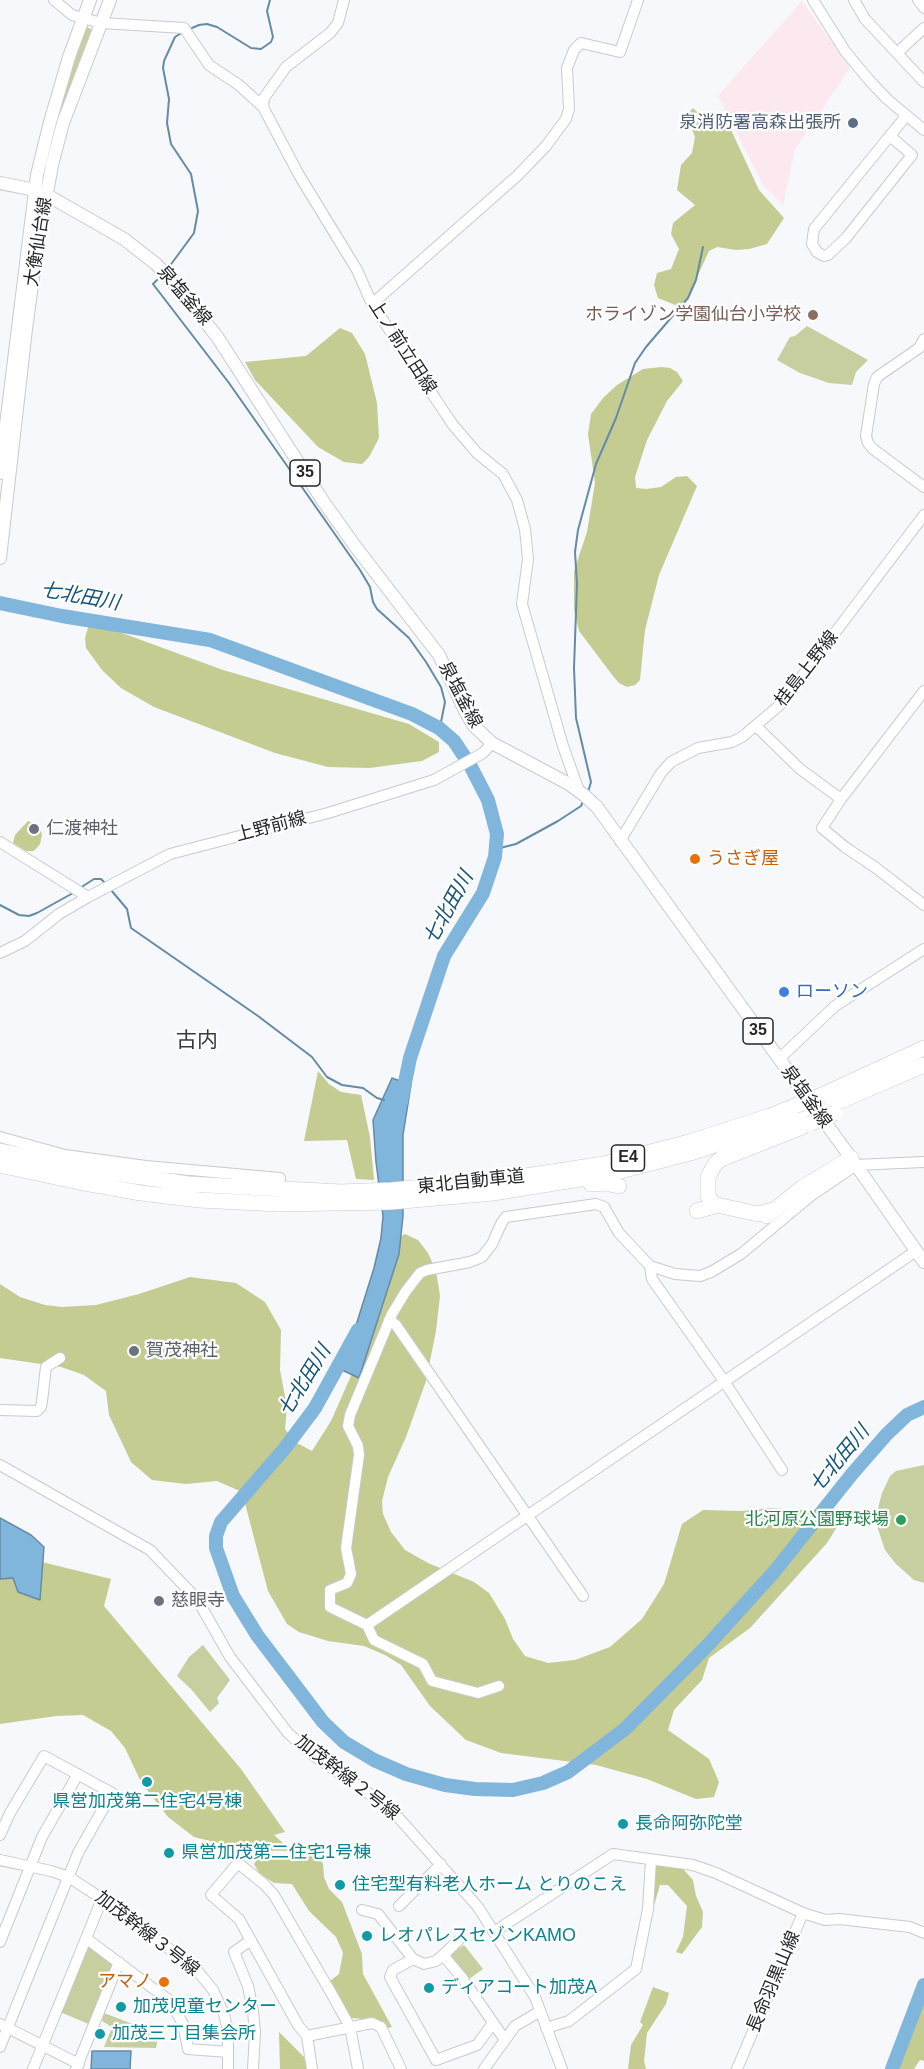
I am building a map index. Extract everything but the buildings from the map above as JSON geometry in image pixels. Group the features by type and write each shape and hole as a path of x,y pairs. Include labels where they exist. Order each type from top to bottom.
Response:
{"highway":[{"path":"854,1082 924,1039"},
{"name":"東北自動車道","path":"829,1105 854,1082 924,1048"},
{"name":"東北自動車道","path":"0,1165 141,1193 199,1200 279,1204 453,1192 493,1193 571,1181 649,1165 737,1139 829,1105 924,1065"},
{"path":"854,1162 804,1187 774,1210 758,1214 708,1209 710,1199 706,1186 708,1177 715,1164 721,1159 751,1149 803,1115 924,1072"},
{"name":"東北自動車道","path":"453,1192 604,1164 689,1142 761,1119 803,1115"},
{"name":"東北自動車道","path":"0,1151 79,1168 188,1184 341,1198"},
{"path":"493,1193 605,1183 619,1186"}],"main road":[{"name":"大衡仙台線","path":"0,473 35,190 50,122 82,18 90,0"},
{"name":"大衡仙台線","path":"0,558 28,318 47,195 63,123 111,0"},
{"name":"泉塩釜線","path":"0,183 35,190 47,195 138,248 156,264 193,305 218,338 348,537 439,655 474,726 492,743 585,796 854,1162 924,1262"}],"street":[{"name":"上ノ前立田線","path":"54,0 72,15 101,23 184,28 209,65 239,85 263,107 299,175 357,270 372,304 453,425 477,453 503,474 517,500 525,529 528,559 522,604 563,746 585,796"},
{"path":"263,107 264,98 286,67 330,33 338,23 344,0"},
{"path":"372,304 518,176 546,146 566,119 569,109 567,68 574,50 581,43 620,52 638,0"},
{"path":"813,0 845,51 868,80 924,130"},
{"path":"820,0 874,76 887,91 924,123"},
{"path":"854,0 865,19 924,82"},
{"path":"897,53 924,28"},
{"path":"890,136 912,156 846,238 828,255 824,256 817,252 812,244 814,229 906,116"},
{"path":"924,339 919,348 877,376 866,436 873,449 924,487"},
{"name":"桂島上野線","path":"620,841 661,773 671,762 698,748 732,742 757,727 794,690 924,515"},
{"path":"924,691 841,799 822,828 924,905"},
{"path":"757,727 800,769 841,799"},
{"name":"上野前線","path":"0,953 25,941 81,893 108,887 170,854 328,813 434,780 483,753 492,743"},
{"path":"0,842 81,893"},
{"path":"779,1059 835,1006 924,949"},
{"path":"0,1137 65,1155 146,1166 280,1178 279,1186"},
{"path":"499,1686 478,1692 432,1681 423,1664 374,1640 367,1625 330,1607 330,1590 347,1584 351,1574 346,1548 359,1455 358,1446 348,1426 350,1415 389,1320 420,1273 470,1262 482,1257 492,1244 502,1222 511,1215 601,1204 619,1233 650,1266 675,1274 700,1276 741,1254 854,1162 924,1162"},
{"path":"367,1625 916,1251"},
{"path":"650,1266 652,1280 724,1381 782,1470"},
{"path":"389,1320 396,1324 583,1596"},
{"path":"0,1410 37,1411 42,1401 46,1367 60,1358"},
{"name":"加茂幹線２号線","path":"0,1465 150,1550 197,1599 230,1657 288,1733 314,1756 389,1807 478,1906 535,1997 562,2069"},
{"path":"0,1835 42,1756 112,1793 81,1847 4,2026 0,2047"},
{"path":"0,1942 42,1837 78,1774"},
{"name":"長命羽黒山線","path":"494,1932 613,1854 693,1865 803,1913 737,2069"},
{"name":"加茂幹線３号線","path":"0,1860 69,1877 188,1962 213,1990 224,2014 228,2031 228,2069"},
{"path":"546,2028 569,2021 636,1969 648,1908 651,1860"},
{"path":"312,2069 308,2036 298,2025 238,1919 211,1895 238,1863 274,1895 350,2027 358,2069"},
{"path":"399,1906 441,1864"},
{"path":"33,2069 102,1899"},
{"path":"362,1910 378,1914 413,1959 424,1964 436,1961 458,1941"},
{"path":"803,1913 825,1920 839,1919 910,1927 922,1932"},
{"path":"87,1939 164,1995 174,2006 183,2024 188,2049 228,2052"},
{"path":"251,1940 234,1952 248,1986 253,2011 255,2032 253,2069"},
{"path":"443,1955 463,1979 505,2040"},
{"path":"413,1959 393,1970 390,1977 436,2060 477,2045 493,2023"},
{"path":"4,2026 43,2045 77,2066 119,1962"},
{"path":"484,2069 514,2026 539,2012"},
{"path":"308,2036 372,2023 381,2027 401,2069"}],"shaded area":[{"path":"802,1 850,68 795,150 783,205 763,185 718,96"}],"green space":[{"path":"85,26 93,30 53,136 42,174 72,59"},
{"path":"693,108 713,127 715,118 724,115 759,190 784,218 767,244 736,250 717,247 709,251 683,308 658,298 654,285 657,273 671,269 679,249 671,234 673,223 695,205 677,190 681,165 692,153 695,137 687,115"},
{"path":"807,326 868,360 856,372 852,385 829,383 800,373 777,360 790,337 795,336"},
{"path":"340,328 352,333 365,354 377,403 379,438 369,457 362,464 344,462 318,447 255,380 245,362 306,356"},
{"path":"661,367 677,372 683,381 667,401 647,440 635,477 636,488 661,487 676,477 687,476 697,486 659,575 645,630 640,680 635,685 627,687 613,676 579,631 574,610 574,571 587,532 595,483 588,434 591,414 617,385 643,369"},
{"path":"92,622 223,670 409,724 439,742 439,752 422,761 369,768 328,767 275,753 154,707 121,688 102,670 86,648 85,638 89,624"},
{"path":"28,821 40,827 42,835 40,844 34,851 26,851 13,843 15,835"},
{"path":"318,1071 329,1084 341,1092 361,1095 370,1137 374,1180 356,1179 347,1140 304,1141"},
{"path":"405,1234 418,1240 428,1253 436,1271 440,1296 426,1381 406,1437 388,1477 382,1501 383,1514 391,1532 405,1550 428,1563 474,1582 489,1593 505,1619 513,1639 525,1656 548,1663 575,1660 610,1647 642,1619 664,1584 682,1524 703,1510 742,1511 769,1508 820,1511 835,1519 837,1527 827,1543 750,1628 709,1658 702,1680 674,1710 668,1730 709,1759 719,1782 714,1797 696,1799 647,1779 596,1765 501,1753 466,1740 430,1706 401,1665 364,1646 328,1641 299,1632 287,1624 268,1591 242,1492 217,1481 186,1484 152,1480 131,1462 109,1415 106,1391 84,1375 61,1367 0,1358 0,1284 20,1297 45,1305 62,1307 96,1305 190,1277 236,1283 265,1302 281,1330 280,1370 287,1407 285,1429 295,1442 312,1451 331,1421 354,1369 395,1240"},
{"name":"北河原公園野球場","path":"924,1465 924,1583 914,1580 896,1564 885,1550 878,1529 877,1512 890,1476 896,1471"},
{"path":"0,1547 42,1562 111,1579 104,1606 241,1769 285,1832 274,1835 292,1851 246,1850 194,1837 168,1817 141,1782 125,1748 111,1731 83,1715 56,1716 0,1724"},
{"path":"203,1645 230,1680 217,1698 219,1703 210,1712 177,1676 189,1657"},
{"path":"315,1852 323,1864 324,1877 329,1889 342,1902 362,1954 363,1974 392,2027 387,2028 376,2020 351,2018 330,1981 339,1974 343,1953 336,1937 309,1911 292,1884 274,1883 259,1873 254,1864 261,1855"},
{"path":"655,1865 683,1869 693,1880 696,1896 703,1912 702,1927 682,1954 676,1952 683,1937 687,1906 668,1885 660,1885 653,1909"},
{"path":"464,1945 483,1969 469,1979 451,1958 452,1953"},
{"path":"92,1946 114,1962 91,2025 60,2012 86,1947"},
{"path":"653,1987 669,1993 666,2004 647,2033 644,2061 646,2069 628,2069 631,2045 643,2025 640,2022"},
{"path":"924,2001 924,2061 920,2060 914,2069 895,2069 902,2048"},
{"path":"104,2013 159,2034 156,2048 104,2047 112,2027 102,2021"},
{"path":"279,2032 304,2057 307,2069 280,2069"}],"water":[{"path":"392,1078 411,1085 403,1135 403,1216 399,1254 359,1378 342,1370 381,1238 383,1216 373,1120"},
{"path":"0,1518 31,1535 44,1547 40,1600 18,1592 13,1578 0,1579"},
{"path":"92,2051 131,2051 130,2069 91,2069"}],"waterway":[{"path":"192,28 207,24 217,27 251,48 261,49 271,42 273,37 267,11 270,0"},
{"path":"169,267 194,233 198,211 191,174 171,144 167,123 169,99 163,68 164,61 175,37 183,32"},
{"path":"588,792 591,782 576,718 574,668 577,584 575,552 578,530 596,464 616,418 635,363 688,298 696,280 703,247"},
{"path":"157,280 153,284 229,383 360,570 370,587 377,609 409,638 426,662 441,687 445,702 441,722 437,727"},
{"name":"七北田川","path":"0,603 62,616 210,640 412,714 439,728 454,741 470,765 488,800 497,834 495,857 483,893 444,956 410,1058 401,1102"},
{"path":"496,849 516,844 558,821 581,806 584,799"},
{"path":"80,888 94,879 101,879 106,884"},
{"path":"111,890 127,909 131,928 258,1016 312,1057 327,1077 342,1085 363,1088 384,1100"},
{"path":"0,905 19,915 29,916 73,893"},
{"name":"七北田川","path":"358,1330 315,1408 285,1448 221,1522 216,1536 216,1548 233,1596 257,1635 323,1722 344,1742 374,1760 406,1774 445,1785 513,1790 543,1783 568,1772 625,1729 707,1646 774,1572 886,1435 907,1415 924,1407"},
{"name":"七北田川","path":"892,2069 924,1985"}],"place":[{"name":"泉消防署高森出張所","path":"853,123"},
{"name":"ホライゾン学園仙台小学校","path":"813,315"},
{"name":"仁渡神社","path":"34,829"},
{"name":"うさぎ屋","path":"695,859"},
{"name":"ローソン","path":"784,992"},
{"name":"賀茂神社","path":"134,1351"},
{"name":"北河原公園野球場","path":"901,1520"},
{"name":"慈眼寺","path":"159,1601"},
{"name":"県営加茂第二住宅4号棟","path":"147,1782"},
{"name":"長命阿弥陀堂","path":"623,1824"},
{"name":"県営加茂第二住宅1号棟","path":"169,1853"},
{"name":"住宅型有料老人ホーム とりのこえ","path":"340,1885"},
{"name":"レオパレスセゾンKAMO","path":"367,1936"},
{"name":"アマノ","path":"164,1982"},
{"name":"ディアコート加茂A","path":"429,1988"},
{"name":"加茂児童センター","path":"121,2007"},
{"name":"加茂三丁目集会所","path":"100,2034"}],"district":[{"name":"古内","path":"197,1041"}]}
